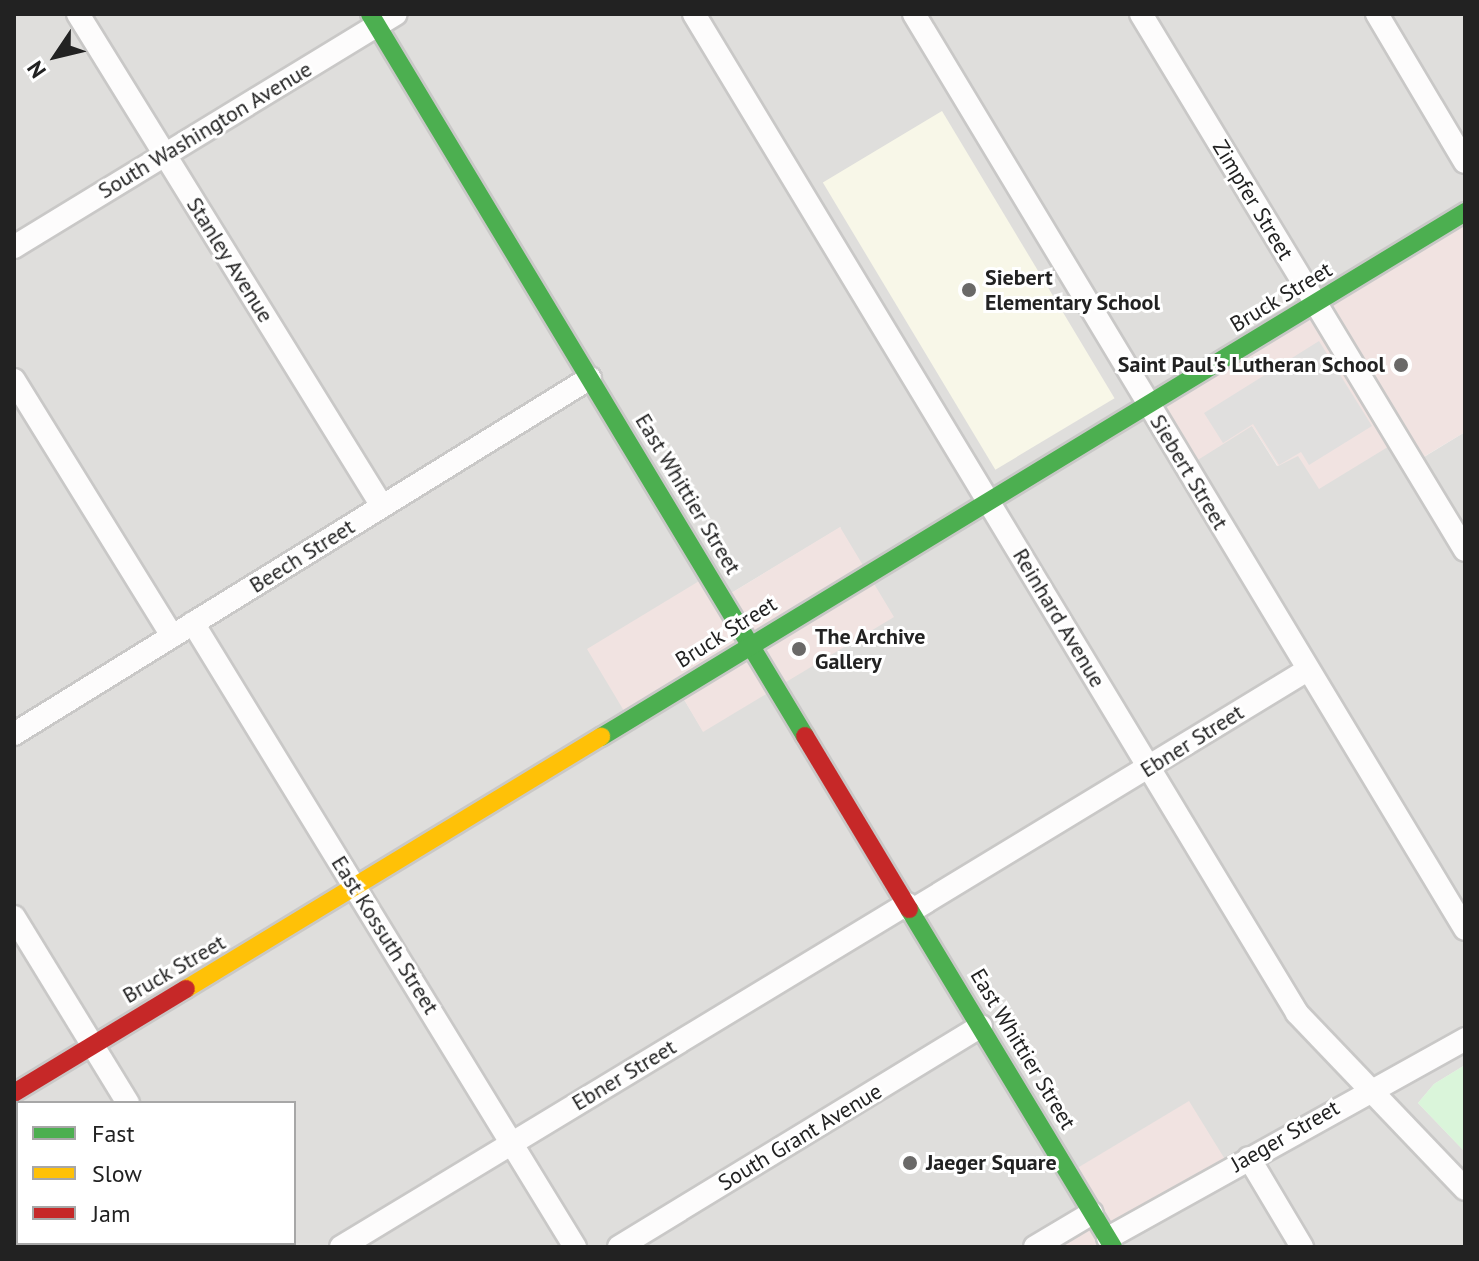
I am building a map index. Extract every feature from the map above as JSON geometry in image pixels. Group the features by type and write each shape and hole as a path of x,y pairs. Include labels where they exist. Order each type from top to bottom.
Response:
{"street":[{"name":"Stanley Avenue","path":"78,14 382,506"},
{"name":"South Washington Avenue","path":"14,247 373,20 396,14"},
{"name":"Reinhard Avenue","path":"694,14 1297,1013 1465,1189"},
{"name":"Siebert Street","path":"914,14 1465,929"},
{"name":"Zimpfer Street","path":"1141,14 1465,550"},
{"path":"1377,14 1465,162"},
{"name":"East Whittier Street","path":"373,20 1110,1242"},
{"name":"Bruck Street","path":"14,1093 1465,212"},
{"name":"Beech Street","path":"14,734 590,378"},
{"path":"14,380 172,636"},
{"name":"East Kossuth Street","path":"193,623 575,1247"},
{"name":"Ebner Street","path":"341,1247 1308,670"},
{"path":"14,917 127,1101"},
{"name":"South Grant Avenue","path":"619,1247 981,1026"},
{"name":"Jaeger Street","path":"1110,1242 1369,1088 1465,1039"},
{"path":"1249,1158 1302,1247"},
{"path":"1035,1247 1092,1213"}],"shaded area":[{"path":"14,14 1465,14 1465,212 1252,426 1277,466 1298,455 1396,442 1411,465 1465,432 1465,1065 1434,1084 1418,1103 1465,1152 1465,1247 14,1247","holes":["841,527 704,731 679,691 728,595"]},
{"name":"Siebert Elementary School","path":"942,111 1115,398 995,470 823,183"},
{"path":"1465,212 1465,432 1410,465 1396,442 1319,489 1298,456 1278,466 1252,426 1185,468 1147,405"},
{"path":"1319,341 1372,426 1309,465 1301,452 1279,465 1253,424 1223,443 1204,413"},
{"path":"840,527 894,617 703,732 679,691 630,721 587,649 714,572 728,595"},
{"path":"1189,1101 1231,1169 1113,1247 1035,1247 1092,1213 1069,1173"}],"green space":[{"path":"1465,1065 1465,1152 1418,1103 1434,1084"}],"traffic: fast":[{"path":"370,14 805,736"},
{"path":"601,737 1465,212"},
{"path":"909,909 1113,1247"}],"traffic: slow":[{"path":"186,989 601,737"}],"traffic: jam":[{"path":"805,736 909,909"},
{"path":"14,1093 186,989"}],"place":[{"name":"Siebert Elementary School","path":"969,290"},
{"name":"Saint Paul's Lutheran School","path":"1401,365"},
{"name":"The Archive Gallery","path":"799,649"},
{"name":"Jaeger Square","path":"910,1163"}]}
